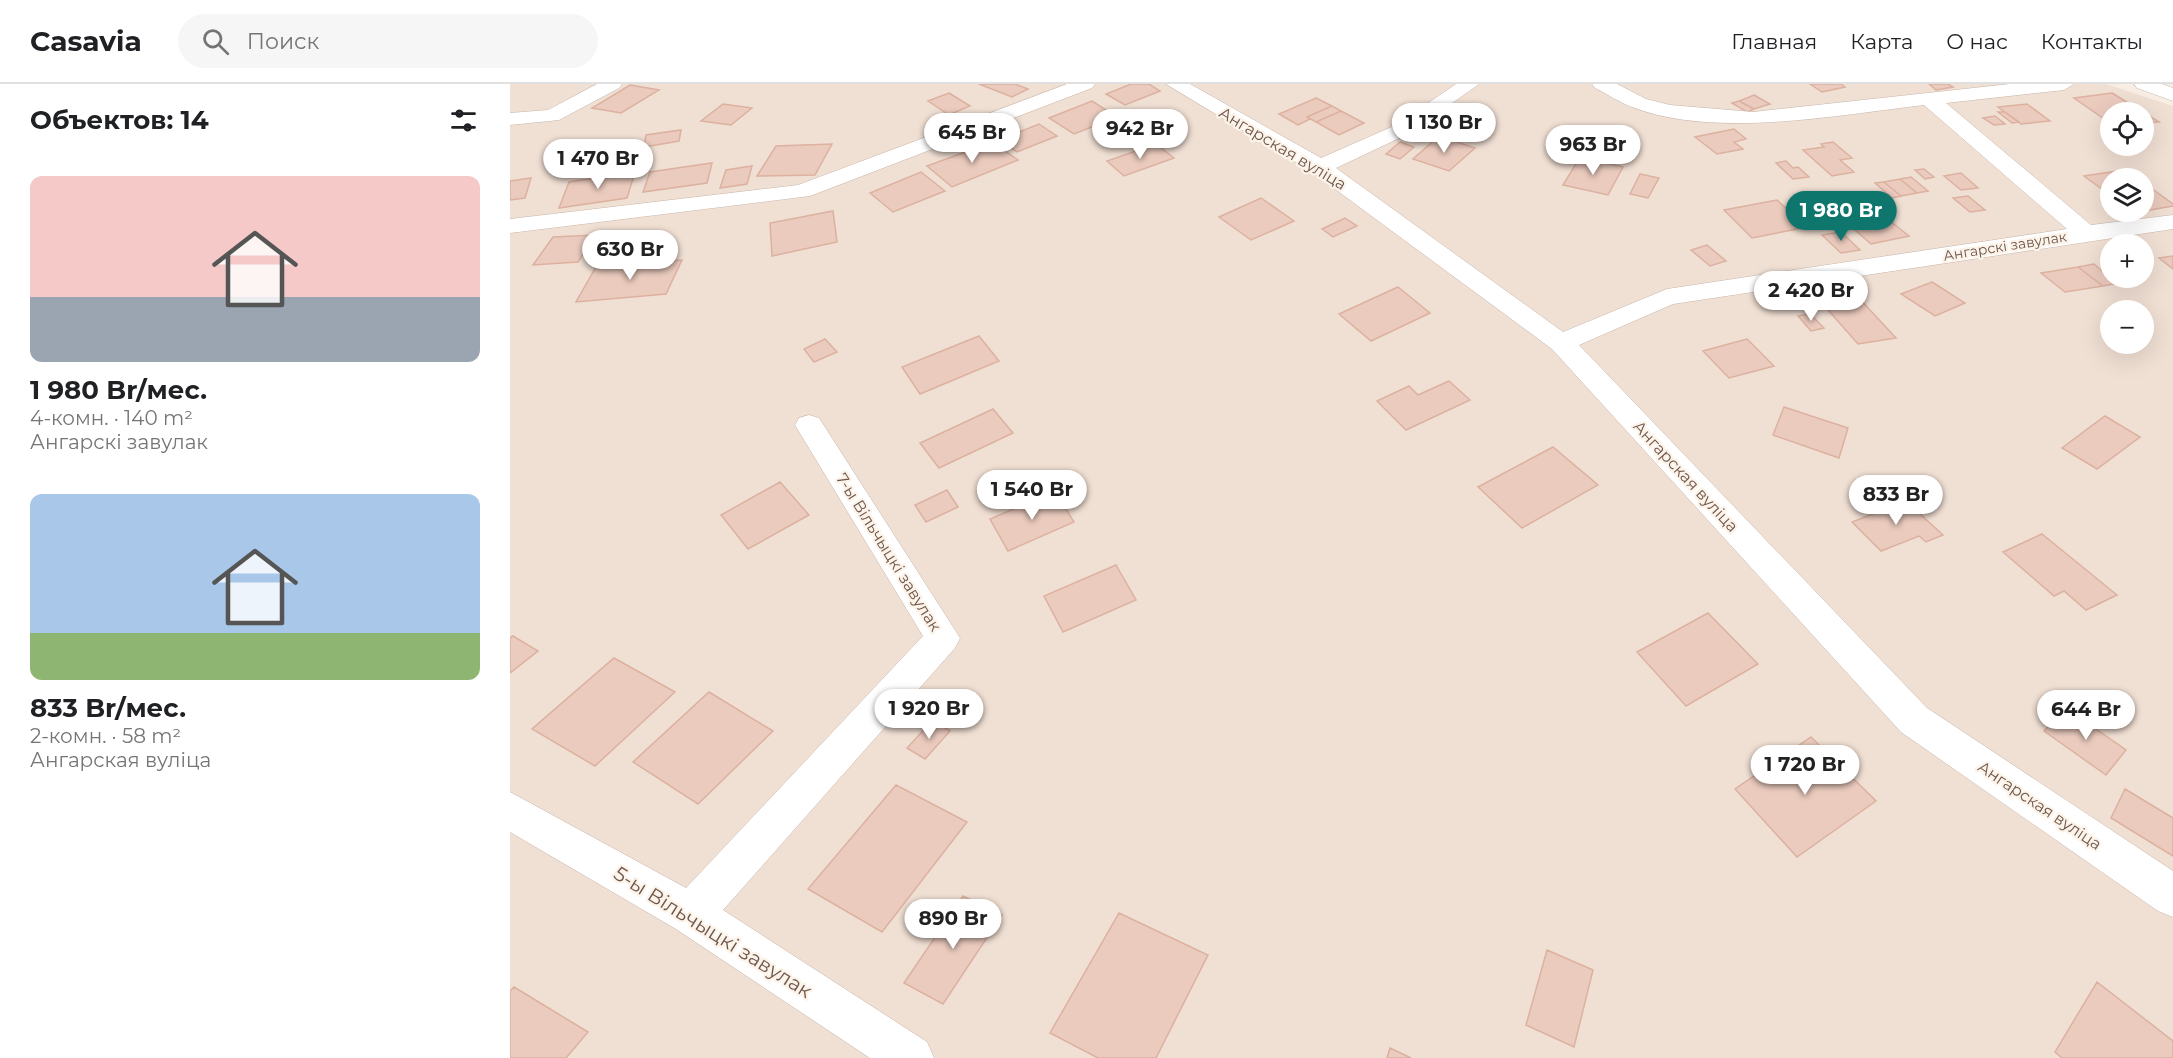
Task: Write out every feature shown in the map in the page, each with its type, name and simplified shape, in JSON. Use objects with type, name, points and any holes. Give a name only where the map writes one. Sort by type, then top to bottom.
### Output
[{"type":"street","points":[[510,118],[552,116],[612,84]]},
{"type":"street","points":[[510,226],[802,191],[1085,84]]},
{"type":"street","name":"Ангарская вуліца","points":[[1176,84],[1320,167],[1561,344],[1914,720],[2173,897]]},
{"type":"street","points":[[1320,167],[1403,129],[1469,84]]},
{"type":"street","points":[[1602,84],[1639,103],[1670,111],[1753,118],[2064,84]]},
{"type":"street","points":[[2144,84],[2173,95]]},
{"type":"street","points":[[1929,99],[2086,233]]},
{"type":"street","name":"Ангарскі завулак","points":[[1561,344],[1667,297],[2086,233],[2173,222]]},
{"type":"street","name":"7-ы Вільчыцкі завулак","points":[[691,914],[943,638],[809,425]]},
{"type":"street","name":"5-ы Вільчыцкі завулак","points":[[510,811],[691,914],[911,1058]]},
{"type":"shaded area","points":[[510,84],[2106,84],[2173,106],[2173,1058],[510,1058]]},
{"type":"building","points":[[979,84],[1015,84],[1028,89],[1012,97]]},
{"type":"building","points":[[1131,84],[1149,84],[1160,91],[1125,105],[1106,94]]},
{"type":"building","points":[[1810,84],[1841,84],[1845,87],[1822,92]]},
{"type":"building","points":[[1929,84],[1948,84],[1953,87],[1936,90]]},
{"type":"building","points":[[630,85],[659,90],[621,113],[592,108]]},
{"type":"building","points":[[949,93],[970,106],[949,115],[928,101]]},
{"type":"building","points":[[2112,93],[2127,102],[2100,102],[2100,116],[2074,98]]},
{"type":"building","points":[[1754,95],[1770,104],[1754,109],[1739,101]]},
{"type":"building","points":[[1316,98],[1332,106],[1307,117],[1310,119],[1298,125],[1279,114]]},
{"type":"building","points":[[1092,101],[1117,117],[1074,134],[1049,118]]},
{"type":"building","points":[[1739,101],[1754,109],[1747,112],[1732,103]]},
{"type":"building","points":[[723,104],[752,108],[731,125],[701,121]]},
{"type":"building","points":[[2027,104],[2050,121],[2021,124],[1998,107]]},
{"type":"building","points":[[1332,106],[1341,111],[1316,122],[1307,117]]},
{"type":"building","points":[[1341,111],[1364,123],[1339,135],[1316,122]]},
{"type":"building","points":[[1477,111],[1488,115],[1477,124],[1466,121]]},
{"type":"building","points":[[1998,112],[2005,112],[2019,122],[2012,123]]},
{"type":"building","points":[[1995,116],[2005,124],[1994,125],[1983,118]]},
{"type":"building","points":[[1039,124],[1057,136],[1017,152],[999,140]]},
{"type":"building","points":[[1734,129],[1746,139],[1734,142],[1743,149],[1717,154],[1695,137]]},
{"type":"building","points":[[681,130],[679,141],[644,147],[646,135]]},
{"type":"building","points":[[1439,136],[1475,148],[1449,171],[1413,159]]},
{"type":"building","points":[[992,142],[1018,160],[952,187],[927,166]]},
{"type":"building","points":[[1400,142],[1414,147],[1400,159],[1386,154]]},
{"type":"building","points":[[1833,142],[1852,158],[1840,160],[1854,172],[1832,176],[1803,150],[1824,147],[1821,144]]},
{"type":"building","points":[[832,144],[815,175],[757,176],[776,146]]},
{"type":"building","points":[[1156,144],[1174,158],[1124,176],[1107,161]]},
{"type":"building","points":[[1580,157],[1623,167],[1608,195],[1563,185]]},
{"type":"building","points":[[1786,161],[1793,168],[1798,167],[1809,177],[1793,179],[1776,163]]},
{"type":"building","points":[[712,163],[707,183],[643,192],[650,172]]},
{"type":"building","points":[[752,166],[747,184],[720,188],[726,170]]},
{"type":"building","points":[[1924,169],[1934,177],[1925,179],[1915,170]]},
{"type":"building","points":[[635,172],[627,198],[559,208],[569,182]]},
{"type":"building","points":[[921,172],[945,191],[893,212],[870,193]]},
{"type":"building","points":[[1961,173],[1978,188],[1961,190],[1944,176]]},
{"type":"building","points":[[1640,174],[1659,178],[1648,198],[1630,194]]},
{"type":"building","points":[[2100,174],[2100,188],[2084,176]]},
{"type":"building","points":[[1911,177],[1928,191],[1917,193],[1900,179]]},
{"type":"building","points":[[531,178],[525,198],[510,200],[510,181]]},
{"type":"building","points":[[1900,179],[1917,193],[1901,196],[1884,182]]},
{"type":"building","points":[[1884,182],[1901,196],[1892,198],[1875,183]]},
{"type":"building","points":[[2154,190],[2173,204],[2173,206],[2154,209]]},
{"type":"building","points":[[1968,196],[1985,210],[1970,212],[1953,198]]},
{"type":"building","points":[[1261,198],[1294,221],[1251,240],[1219,217]]},
{"type":"building","points":[[1777,200],[1807,227],[1752,238],[1724,210]]},
{"type":"building","points":[[1875,209],[1909,236],[1871,244],[1839,216]]},
{"type":"building","points":[[833,211],[837,242],[772,256],[770,223]]},
{"type":"building","points":[[1345,218],[1357,226],[1333,237],[1322,229]]},
{"type":"building","points":[[1841,232],[1860,250],[1841,253],[1822,235]]},
{"type":"building","points":[[596,235],[578,262],[533,265],[553,237]]},
{"type":"building","points":[[1707,245],[1726,261],[1710,266],[1691,250]]},
{"type":"building","points":[[2173,256],[2173,269],[2159,258]]},
{"type":"building","points":[[682,260],[666,294],[576,302],[596,267]]},
{"type":"building","points":[[2094,264],[2100,269],[2100,284],[2078,267]]},
{"type":"building","points":[[2078,267],[2100,284],[2100,286],[2065,292],[2041,273]]},
{"type":"building","points":[[1932,282],[1965,303],[1935,316],[1901,294]]},
{"type":"building","points":[[1398,287],[1430,313],[1371,341],[1339,314]]},
{"type":"building","points":[[1857,296],[1896,338],[1858,344],[1821,302]]},
{"type":"building","points":[[1810,314],[1824,328],[1811,331],[1798,316]]},
{"type":"building","points":[[979,336],[999,361],[920,394],[902,367]]},
{"type":"building","points":[[825,339],[837,352],[814,362],[804,349]]},
{"type":"building","points":[[1747,339],[1774,366],[1729,378],[1703,351]]},
{"type":"building","points":[[1449,381],[1470,400],[1406,430],[1377,401],[1409,386],[1418,395]]},
{"type":"building","points":[[1784,407],[1848,428],[1839,458],[1773,435]]},
{"type":"building","points":[[993,409],[1013,433],[939,468],[920,443]]},
{"type":"building","points":[[2105,416],[2140,437],[2097,469],[2062,448]]},
{"type":"building","points":[[1553,447],[1598,485],[1522,528],[1478,487]]},
{"type":"building","points":[[780,482],[809,515],[748,549],[721,515]]},
{"type":"building","points":[[947,490],[958,507],[926,522],[915,505]]},
{"type":"building","points":[[1055,491],[1074,522],[1008,551],[990,519]]},
{"type":"building","points":[[1906,501],[1943,535],[1926,542],[1919,536],[1881,551],[1852,522]]},
{"type":"building","points":[[2042,534],[2117,595],[2086,610],[2064,591],[2054,596],[2003,552]]},
{"type":"building","points":[[1116,565],[1136,600],[1063,632],[1044,596]]},
{"type":"building","points":[[1708,613],[1758,664],[1686,706],[1637,652]]},
{"type":"building","points":[[513,636],[538,651],[510,673],[510,638]]},
{"type":"building","points":[[614,658],[675,692],[595,766],[532,729]]},
{"type":"building","points":[[709,692],[773,731],[698,804],[633,762]]},
{"type":"building","points":[[2066,708],[2126,750],[2106,775],[2044,731]]},
{"type":"building","points":[[933,720],[950,731],[925,759],[907,748]]},
{"type":"building","points":[[1811,737],[1876,801],[1797,857],[1735,789]]},
{"type":"building","points":[[896,785],[967,822],[882,932],[808,889]]},
{"type":"building","points":[[2125,789],[2173,818],[2173,856],[2111,818]]},
{"type":"building","points":[[963,896],[1002,915],[943,1004],[904,983]]},
{"type":"building","points":[[1119,913],[1208,955],[1156,1058],[1098,1058],[1050,1033]]},
{"type":"building","points":[[1547,950],[1593,970],[1574,1047],[1526,1025]]},
{"type":"building","points":[[2097,982],[2173,1041],[2173,1058],[2062,1058],[2055,1052]]},
{"type":"building","points":[[514,987],[588,1032],[566,1058],[510,1058],[510,991]]},
{"type":"building","points":[[1390,1048],[1411,1058],[1387,1058]]}]
